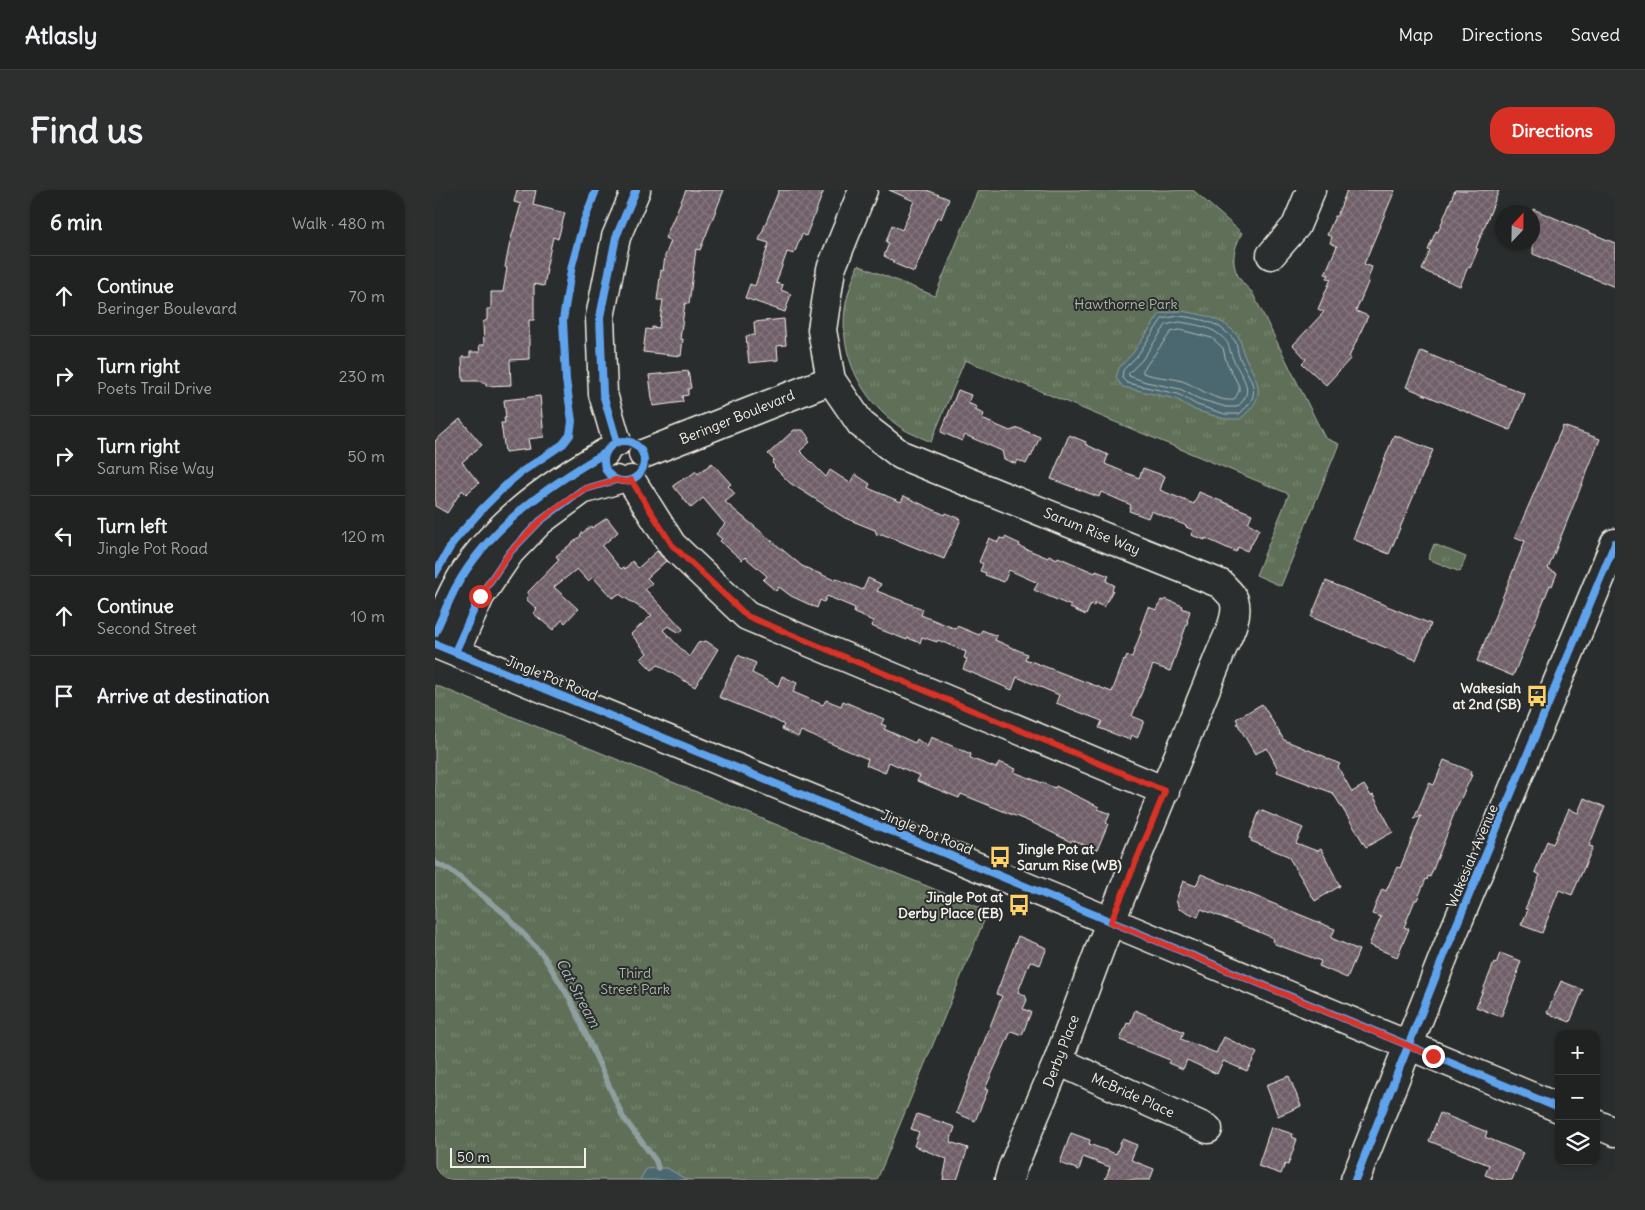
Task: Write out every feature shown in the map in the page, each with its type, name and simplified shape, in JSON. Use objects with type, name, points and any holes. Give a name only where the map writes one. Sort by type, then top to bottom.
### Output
[{"type":"street","points":[[636,190],[617,237],[600,317],[603,394],[611,448],[604,459],[607,472],[624,480],[672,545],[747,616],[1165,791]]},
{"type":"street","name":"Sarum Rise Way","points":[[863,190],[831,269],[822,330],[831,380],[861,424],[901,455],[1205,576],[1221,584],[1234,598],[1236,608],[1234,620],[1111,922]]},
{"type":"street","points":[[1271,255],[1296,226],[1311,190]]},
{"type":"street","name":"Beringer Boulevard","points":[[643,454],[831,380]]},
{"type":"street","points":[[435,633],[457,586],[477,555],[526,506],[545,490],[611,448],[629,441],[640,448],[643,454],[644,466],[637,477],[582,490],[540,521],[510,552],[445,648]]},
{"type":"street","name":"Wakesiah Avenue","points":[[1355,1180],[1615,543]]},
{"type":"street","name":"Jingle Pot Road","points":[[445,648],[1555,1106]]},
{"type":"street","name":"Derby Place","points":[[1009,1180],[1058,1061],[1111,922]]},
{"type":"street","name":"McBride Place","points":[[1058,1061],[1208,1129]]},
{"type":"street","points":[[1600,1126],[1615,1132]]},
{"type":"green space","name":"Hawthorne Park","points":[[978,190],[1193,190],[1242,233],[1235,250],[1234,265],[1236,272],[1252,292],[1325,438],[1339,444],[1281,586],[1256,575],[1289,494],[965,360],[931,442],[900,427],[886,416],[864,390],[850,360],[844,326],[845,309],[858,265],[935,296]]},
{"type":"green space","points":[[1434,544],[1466,557],[1460,572],[1428,559]]},
{"type":"green space","name":"Third Street Park","points":[[435,685],[988,911],[877,1180],[435,1180]]},
{"type":"water","points":[[1180,311],[1201,315],[1223,323],[1235,332],[1239,338],[1243,353],[1257,381],[1258,388],[1258,396],[1255,403],[1240,419],[1225,419],[1195,410],[1176,399],[1123,387],[1116,378],[1119,368],[1133,353],[1160,314]]},
{"type":"water","points":[[667,1168],[687,1180],[640,1180],[646,1169]]},
{"type":"building","points":[[517,190],[536,190],[533,205],[565,213],[558,239],[553,237],[544,286],[534,284],[534,320],[529,320],[529,359],[510,360],[511,385],[486,386],[486,383],[482,383],[482,381],[463,381],[462,357],[470,357],[470,352],[480,352],[479,345],[484,345],[483,322],[487,320],[487,309],[491,309],[491,292],[503,292],[510,242],[521,204],[514,202]]},
{"type":"building","points":[[686,190],[724,190],[700,250],[696,249],[689,304],[685,303],[680,339],[683,339],[681,356],[643,352],[646,329],[652,330],[652,327],[659,328],[663,300],[657,300],[661,270],[663,271],[665,256],[671,241],[665,238]]},
{"type":"building","points":[[779,190],[824,190],[806,236],[802,234],[794,254],[787,252],[776,283],[783,285],[781,290],[791,294],[785,312],[745,298],[750,284],[755,286],[769,243],[759,240]]},
{"type":"building","points":[[889,190],[927,190],[949,199],[941,219],[937,217],[914,272],[893,263],[894,261],[884,256],[889,243],[886,242],[892,225],[902,230],[914,201]]},
{"type":"building","points":[[1347,190],[1395,190],[1364,264],[1372,267],[1369,280],[1356,311],[1368,316],[1349,357],[1351,358],[1326,385],[1302,363],[1306,359],[1293,345],[1324,312],[1318,309],[1331,279],[1327,278],[1329,275],[1325,274],[1337,246],[1330,243],[1332,237],[1327,235]]},
{"type":"building","points":[[1455,190],[1499,190],[1476,248],[1478,249],[1460,286],[1422,270],[1430,251],[1428,250],[1436,231],[1438,232]]},
{"type":"building","points":[[1540,212],[1615,243],[1615,287],[1533,254],[1533,250],[1540,250]]},
{"type":"building","points":[[784,319],[786,345],[777,346],[778,360],[749,363],[746,336],[755,335],[754,322]]},
{"type":"building","points":[[1421,351],[1525,394],[1510,430],[1406,387]]},
{"type":"building","points":[[688,371],[691,388],[688,389],[688,395],[682,396],[683,402],[653,406],[649,375]]},
{"type":"building","points":[[958,390],[971,395],[968,403],[977,407],[975,410],[984,414],[982,419],[1010,431],[1018,428],[1040,437],[1026,464],[1018,460],[1016,464],[1004,459],[1002,451],[965,435],[962,441],[941,432]]},
{"type":"building","points":[[540,396],[544,437],[528,439],[530,449],[505,452],[501,423],[505,423],[504,418],[506,418],[504,400]]},
{"type":"building","points":[[460,419],[482,445],[462,462],[479,483],[466,494],[462,490],[447,513],[435,506],[435,441]]},
{"type":"building","points":[[1563,426],[1600,439],[1548,569],[1557,573],[1552,586],[1550,585],[1513,676],[1477,661],[1525,541],[1515,537]]},
{"type":"building","points":[[794,430],[803,430],[809,438],[810,442],[800,451],[826,477],[830,470],[850,483],[855,474],[870,484],[868,488],[901,502],[904,496],[945,515],[946,513],[961,519],[944,559],[882,534],[877,535],[875,530],[845,518],[790,483],[774,467],[772,463],[774,460],[768,454]]},
{"type":"building","points":[[1069,435],[1086,442],[1085,444],[1108,455],[1105,464],[1139,478],[1143,468],[1165,476],[1160,490],[1194,504],[1199,492],[1252,514],[1248,523],[1259,529],[1252,544],[1247,551],[1238,547],[1236,552],[1205,538],[1205,540],[1191,535],[1193,530],[1187,526],[1151,511],[1148,518],[1129,511],[1131,505],[1101,492],[1099,497],[1051,479]]},
{"type":"building","points":[[1394,435],[1433,450],[1389,554],[1353,539]]},
{"type":"building","points":[[712,463],[731,484],[728,486],[735,494],[725,502],[802,566],[863,590],[868,578],[881,584],[877,591],[923,609],[921,615],[956,629],[957,626],[979,635],[982,630],[997,636],[995,640],[1027,654],[1025,659],[1112,692],[1124,660],[1127,656],[1132,657],[1148,607],[1157,610],[1161,600],[1164,601],[1165,599],[1183,606],[1182,608],[1190,611],[1188,621],[1170,671],[1153,665],[1132,716],[1144,721],[1137,738],[1132,735],[1130,740],[1099,728],[1102,721],[1056,703],[1059,695],[1017,677],[1012,690],[963,669],[967,659],[964,658],[966,652],[938,640],[937,642],[922,637],[920,643],[871,626],[873,621],[854,613],[855,608],[827,596],[824,602],[820,600],[817,608],[791,596],[779,587],[776,591],[763,580],[767,576],[745,557],[742,560],[720,541],[722,539],[716,534],[725,524],[703,498],[691,508],[674,487],[674,485],[686,477],[696,471],[698,474]]},
{"type":"building","points":[[607,518],[618,532],[602,546],[621,569],[624,567],[625,569],[632,561],[638,568],[657,551],[666,561],[647,578],[653,584],[645,589],[683,629],[680,633],[668,626],[663,630],[689,657],[698,643],[706,641],[718,649],[695,687],[658,665],[652,670],[641,659],[647,653],[631,634],[652,615],[619,594],[612,598],[593,577],[588,581],[577,569],[554,587],[578,609],[565,623],[562,620],[553,630],[533,613],[537,609],[527,600],[528,592],[559,560],[556,556],[591,526],[592,528]]},
{"type":"building","points":[[1005,537],[1020,544],[1019,546],[1048,558],[1049,555],[1057,559],[1058,557],[1095,573],[1096,571],[1109,576],[1106,581],[1114,585],[1104,607],[1095,603],[1094,606],[1091,604],[1086,615],[1070,608],[1071,606],[1034,590],[1038,583],[1009,570],[1004,582],[985,575],[986,573],[980,571],[983,564],[979,562],[989,538],[998,542],[1000,538],[1004,539]]},
{"type":"building","points":[[1326,581],[1431,624],[1416,660],[1311,617]]},
{"type":"building","points":[[738,655],[756,663],[752,673],[778,686],[782,676],[797,683],[793,692],[823,705],[826,700],[841,706],[843,701],[884,719],[881,724],[886,726],[884,729],[915,743],[917,739],[927,747],[931,737],[971,754],[970,758],[996,768],[999,762],[1016,769],[1014,772],[1055,788],[1056,786],[1099,807],[1098,809],[1110,814],[1106,823],[1108,824],[1097,850],[1072,840],[1071,842],[1035,824],[961,794],[959,798],[917,781],[920,776],[889,762],[885,773],[866,765],[868,759],[801,731],[798,737],[782,729],[784,725],[775,720],[719,697]]},
{"type":"building","points":[[1262,704],[1284,740],[1340,764],[1338,767],[1352,792],[1364,785],[1371,796],[1373,795],[1393,832],[1366,847],[1333,793],[1277,772],[1278,769],[1267,748],[1255,754],[1236,719]]},
{"type":"building","points":[[1444,760],[1471,771],[1470,775],[1472,775],[1456,809],[1430,877],[1428,876],[1426,879],[1417,900],[1415,900],[1404,927],[1409,929],[1397,957],[1369,945],[1381,917],[1372,914],[1382,889],[1386,891],[1397,867],[1400,868],[1421,816],[1414,819],[1429,783],[1434,785]]},
{"type":"building","points":[[1584,798],[1605,807],[1589,846],[1593,847],[1572,895],[1559,890],[1542,933],[1521,925],[1528,910],[1525,909],[1540,875],[1535,872],[1547,841],[1553,844],[1569,809],[1578,813]]},
{"type":"building","points":[[1260,810],[1303,828],[1296,843],[1317,851],[1321,849],[1340,886],[1315,901],[1288,856],[1251,841],[1252,839],[1249,838]]},
{"type":"building","points":[[1201,874],[1335,929],[1331,938],[1359,950],[1347,978],[1319,966],[1321,961],[1275,944],[1272,941],[1273,938],[1252,929],[1201,909],[1198,917],[1179,909],[1176,900],[1183,881],[1196,886]]},
{"type":"building","points":[[1018,936],[1047,948],[1040,965],[1030,961],[1018,992],[1025,995],[1027,1000],[1023,1009],[1031,1012],[1022,1035],[1011,1031],[985,1089],[988,1090],[975,1121],[956,1113],[1002,996],[996,994]]},
{"type":"building","points":[[1500,953],[1521,961],[1501,1017],[1476,1007]]},
{"type":"building","points":[[1561,981],[1583,990],[1570,1022],[1547,1013]]},
{"type":"building","points":[[1135,1010],[1184,1032],[1181,1039],[1216,1053],[1224,1037],[1257,1053],[1247,1071],[1223,1061],[1217,1074],[1187,1060],[1183,1069],[1168,1063],[1170,1060],[1120,1040],[1127,1023],[1130,1024]]},
{"type":"building","points":[[1289,1076],[1301,1106],[1278,1116],[1266,1085]]},
{"type":"building","points":[[1440,1113],[1487,1132],[1485,1137],[1523,1153],[1512,1180],[1498,1180],[1485,1175],[1489,1165],[1429,1141]]},
{"type":"building","points":[[917,1114],[955,1127],[950,1142],[968,1148],[957,1180],[943,1180],[947,1159],[914,1146],[919,1132],[911,1129]]},
{"type":"building","points":[[1271,1127],[1293,1134],[1292,1137],[1297,1139],[1288,1165],[1285,1164],[1281,1174],[1258,1166]]},
{"type":"building","points":[[1071,1133],[1090,1140],[1089,1144],[1116,1154],[1122,1139],[1137,1145],[1131,1160],[1154,1169],[1150,1180],[1105,1180],[1110,1167],[1083,1157],[1079,1170],[1060,1163]]},
{"type":"waterway","name":"Cat Stream","points":[[435,863],[450,870],[504,913],[543,955],[570,999],[623,1117],[656,1161],[658,1168]]},
{"type":"cycle path","points":[[435,574],[453,542],[483,508],[520,473],[563,444],[570,435],[572,421],[566,380],[563,320],[572,265],[584,221],[596,190]]},
{"type":"cycle path","points":[[617,442],[603,394],[600,317],[616,237],[636,190]]},
{"type":"cycle path","points":[[628,441],[635,444],[641,450],[644,461],[643,469],[635,478],[628,481],[620,481],[613,478],[605,469],[604,457],[607,450],[616,442],[628,441]]},
{"type":"cycle path","points":[[435,633],[456,587],[485,545],[542,494],[562,479],[605,453]]},
{"type":"cycle path","points":[[455,652],[480,596],[510,552],[540,521],[582,490],[616,480]]},
{"type":"cycle path","points":[[1355,1180],[1445,953],[1615,543]]},
{"type":"cycle path","points":[[435,644],[1555,1106]]},
{"type":"place","name":"Wakesiah at 2nd (SB)","points":[[1537,696]]},
{"type":"place","name":"Jingle Pot at Sarum Rise (WB)","points":[[1000,857]]},
{"type":"place","name":"Jingle Pot at Derby Place (EB)","points":[[1019,905]]},
{"type":"route","points":[[480,596],[497,568],[510,552],[540,521],[559,506],[582,490],[616,480],[626,482],[631,480],[672,545],[747,616],[1165,791],[1111,922],[1433,1056]]}]
